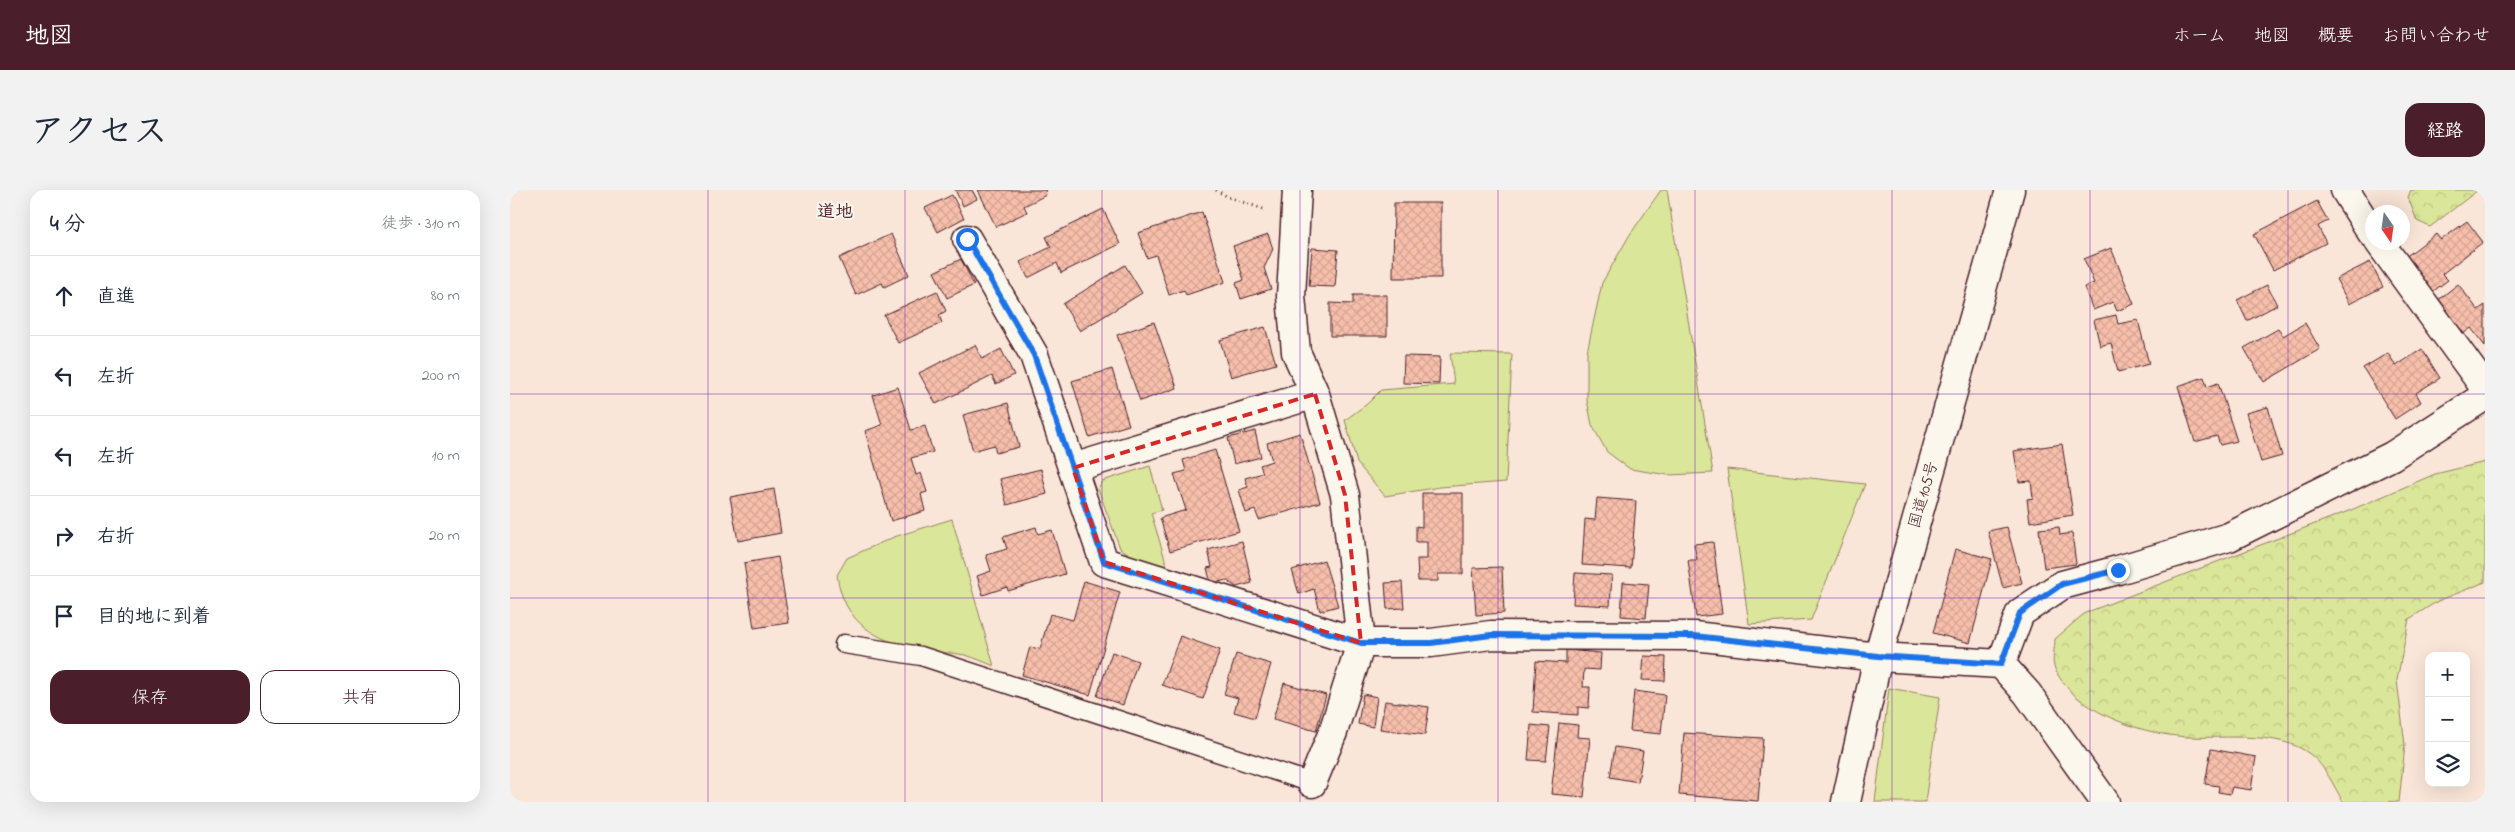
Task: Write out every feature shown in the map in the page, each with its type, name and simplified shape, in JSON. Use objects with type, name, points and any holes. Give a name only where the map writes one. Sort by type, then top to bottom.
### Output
[{"type":"main road","points":[[1298,190],[1291,296],[1296,352],[1315,394],[1345,495],[1361,643],[1332,732],[1312,783]]},
{"type":"main road","name":"国道105号","points":[[1846,802],[1878,656],[2010,190]]},
{"type":"main road","points":[[2346,190],[2365,222]]},
{"type":"main road","points":[[967,239],[1034,355],[1104,562],[1361,643],[1431,643],[1491,635],[1694,636],[1878,656],[2001,664],[2027,694],[2105,802]]},
{"type":"main road","points":[[2385,250],[2485,388]]},
{"type":"main road","points":[[1073,468],[1315,394]]},
{"type":"main road","points":[[2001,664],[2020,613],[2062,584],[2118,570],[2229,537],[2392,456],[2485,396]]},
{"type":"lane","points":[[844,644],[921,656],[1312,783]]},
{"type":"path","points":[[1216,190],[1228,198],[1296,220]]},
{"type":"highlighted area","points":[[1315,394],[1345,495],[1361,643],[1104,562],[1073,468]]},
{"type":"green space","points":[[1661,190],[1667,190],[1713,473],[1668,475],[1630,469],[1607,452],[1592,425],[1587,400],[1587,352],[1602,283],[1629,236]]},
{"type":"green space","points":[[2411,190],[2478,190],[2430,227],[2417,221],[2408,197]]},
{"type":"green space","points":[[1450,353],[1512,354],[1506,482],[1440,487],[1385,496],[1357,463],[1345,420],[1367,404],[1381,390],[1454,384]]},
{"type":"green space","points":[[2485,462],[2485,582],[2438,601],[2409,619],[2397,680],[2405,745],[2399,802],[2343,802],[2321,765],[2311,755],[2282,741],[2246,737],[2177,736],[2161,734],[2125,724],[2090,707],[2075,696],[2063,683],[2055,669],[2053,659],[2055,639],[2085,613],[2351,510],[2435,474]]},
{"type":"green space","points":[[1150,466],[1162,510],[1151,513],[1169,572],[1135,558],[1120,548],[1098,489],[1102,481]]},
{"type":"green space","points":[[1727,469],[1865,484],[1811,620],[1749,624]]},
{"type":"green space","points":[[952,519],[994,666],[965,655],[927,651],[905,646],[877,635],[865,628],[855,618],[841,592],[837,575],[847,558],[894,537]]},
{"type":"green space","points":[[1889,688],[1940,697],[1925,802],[1875,802]]},
{"type":"building","points":[[955,190],[972,190],[977,199],[963,206]]},
{"type":"building","points":[[978,190],[1047,190],[1045,191],[1046,195],[1024,206],[1027,212],[996,227]]},
{"type":"building","points":[[952,195],[964,218],[938,232],[925,208]]},
{"type":"building","points":[[2317,201],[2328,221],[2318,226],[2326,243],[2273,270],[2254,234]]},
{"type":"building","points":[[1394,203],[1441,203],[1441,278],[1393,278]]},
{"type":"building","points":[[1103,209],[1120,244],[1061,273],[1057,263],[1028,278],[1020,262],[1051,247],[1046,237]]},
{"type":"building","points":[[1202,212],[1225,282],[1186,295],[1184,290],[1169,295],[1156,255],[1147,258],[1138,233]]},
{"type":"building","points":[[2467,221],[2483,242],[2442,274],[2448,280],[2431,293],[2404,258],[2436,234],[2441,240]]},
{"type":"building","points":[[891,234],[909,275],[884,287],[882,283],[856,295],[839,258]]},
{"type":"building","points":[[1268,234],[1273,249],[1264,268],[1271,289],[1241,299],[1236,283],[1244,280],[1233,246]]},
{"type":"building","points":[[1312,248],[1338,250],[1335,287],[1309,286]]},
{"type":"building","points":[[2111,248],[2134,304],[2117,311],[2113,302],[2093,310],[2084,287],[2094,283],[2084,259]]},
{"type":"building","points":[[961,259],[974,285],[947,298],[934,272]]},
{"type":"building","points":[[2370,262],[2383,287],[2349,304],[2336,279]]},
{"type":"building","points":[[1125,265],[1142,293],[1080,331],[1063,304]]},
{"type":"building","points":[[2458,284],[2478,310],[2485,305],[2485,346],[2471,328],[2459,337],[2433,304]]},
{"type":"building","points":[[2267,285],[2277,305],[2247,321],[2237,300]]},
{"type":"building","points":[[937,291],[946,311],[939,315],[942,323],[898,343],[884,315]]},
{"type":"building","points":[[1353,295],[1387,295],[1387,336],[1330,336],[1330,303],[1353,304]]},
{"type":"building","points":[[2116,315],[2118,324],[2138,320],[2149,364],[2118,372],[2111,343],[2100,346],[2094,320]]},
{"type":"building","points":[[1154,322],[1177,388],[1140,401],[1117,335]]},
{"type":"building","points":[[2305,323],[2320,349],[2264,382],[2244,348],[2278,329],[2283,336]]},
{"type":"building","points":[[1265,327],[1276,364],[1231,377],[1220,340]]},
{"type":"building","points":[[975,345],[982,359],[1001,349],[1014,375],[996,384],[992,376],[936,404],[919,373]]},
{"type":"building","points":[[2422,349],[2440,378],[2416,393],[2421,402],[2395,419],[2363,368],[2388,353],[2396,366]]},
{"type":"building","points":[[1404,356],[1440,357],[1439,384],[1403,383]]},
{"type":"building","points":[[1112,369],[1129,425],[1089,437],[1072,381]]},
{"type":"building","points":[[2204,377],[2207,387],[2218,383],[2237,441],[2220,445],[2217,436],[2195,442],[2178,386]]},
{"type":"building","points":[[898,387],[911,430],[925,426],[933,452],[911,458],[916,475],[921,473],[927,492],[921,494],[925,511],[891,521],[865,431],[882,425],[873,395]]},
{"type":"building","points":[[1008,403],[1019,447],[996,453],[994,445],[973,451],[963,415]]},
{"type":"building","points":[[2268,407],[2282,456],[2261,462],[2246,413]]},
{"type":"building","points":[[1255,431],[1261,457],[1234,464],[1228,438]]},
{"type":"building","points":[[1300,433],[1320,502],[1259,520],[1255,510],[1246,513],[1239,490],[1248,487],[1245,478],[1263,473],[1260,465],[1272,461],[1267,443]]},
{"type":"building","points":[[2062,444],[2073,515],[2030,522],[2027,499],[2033,498],[2031,481],[2019,482],[2014,451]]},
{"type":"building","points":[[1215,450],[1239,531],[1170,551],[1160,518],[1186,510],[1174,474],[1186,471],[1183,460]]},
{"type":"building","points":[[1041,469],[1047,494],[1007,505],[1000,479]]},
{"type":"building","points":[[774,489],[781,533],[738,541],[730,497]]},
{"type":"building","points":[[1422,493],[1463,493],[1463,574],[1438,574],[1438,581],[1418,581],[1417,559],[1427,559],[1427,542],[1416,542],[1416,526],[1422,527]]},
{"type":"building","points":[[1597,498],[1636,501],[1631,568],[1582,565],[1585,519],[1595,520]]},
{"type":"building","points":[[1036,527],[1038,534],[1052,530],[1065,574],[1008,591],[1007,587],[983,595],[977,576],[991,571],[986,555],[1007,549],[1003,537]]},
{"type":"building","points":[[2007,527],[2022,583],[2003,588],[1988,531]]},
{"type":"building","points":[[2059,527],[2060,535],[2072,533],[2076,564],[2044,568],[2039,529]]},
{"type":"building","points":[[1242,541],[1252,583],[1236,587],[1226,580],[1211,584],[1207,568],[1212,567],[1208,550]]},
{"type":"building","points":[[1713,542],[1722,614],[1696,617],[1688,560],[1697,560],[1694,544]]},
{"type":"building","points":[[1955,549],[1992,559],[1970,643],[1933,633]]},
{"type":"building","points":[[778,557],[789,623],[754,628],[744,563]]},
{"type":"building","points":[[1324,560],[1338,606],[1320,611],[1314,589],[1299,594],[1292,570]]},
{"type":"building","points":[[1502,567],[1504,613],[1476,615],[1473,568]]},
{"type":"building","points":[[1575,573],[1612,575],[1610,606],[1573,604]]},
{"type":"building","points":[[1084,581],[1120,592],[1090,695],[1022,675],[1030,647],[1040,649],[1050,614],[1073,620]]},
{"type":"building","points":[[1402,582],[1404,608],[1387,609],[1385,583]]},
{"type":"building","points":[[1623,582],[1649,584],[1646,618],[1621,616]]},
{"type":"building","points":[[1180,636],[1220,650],[1203,699],[1162,685]]},
{"type":"building","points":[[1566,650],[1601,653],[1600,670],[1584,669],[1583,687],[1590,687],[1589,708],[1578,707],[1578,715],[1533,712],[1536,661],[1566,663]]},
{"type":"building","points":[[1112,652],[1138,661],[1123,705],[1097,696]]},
{"type":"building","points":[[1236,654],[1271,664],[1255,718],[1234,712],[1238,698],[1224,694]]},
{"type":"building","points":[[1644,656],[1666,657],[1665,681],[1642,680]]},
{"type":"building","points":[[1284,683],[1326,695],[1316,731],[1273,719]]},
{"type":"building","points":[[1634,691],[1665,695],[1661,734],[1630,731]]},
{"type":"building","points":[[1363,694],[1377,697],[1373,727],[1358,724]]},
{"type":"building","points":[[1385,701],[1429,707],[1425,735],[1380,729]]},
{"type":"building","points":[[1559,723],[1578,725],[1577,737],[1590,738],[1584,797],[1551,794]]},
{"type":"building","points":[[1531,725],[1550,727],[1546,761],[1528,760]]},
{"type":"building","points":[[1684,733],[1763,738],[1758,801],[1679,795]]},
{"type":"building","points":[[1615,747],[1643,751],[1638,782],[1610,777]]},
{"type":"building","points":[[2211,749],[2256,757],[2251,790],[2232,787],[2230,794],[2218,792],[2219,786],[2205,784]]},
{"type":"district","name":"道地","points":[[835,213]]},
{"type":"route","points":[[967,239],[1034,355],[1104,562],[1361,643],[1431,643],[1491,635],[1694,636],[1878,656],[2001,664],[2020,613],[2062,584],[2118,570]]}]
